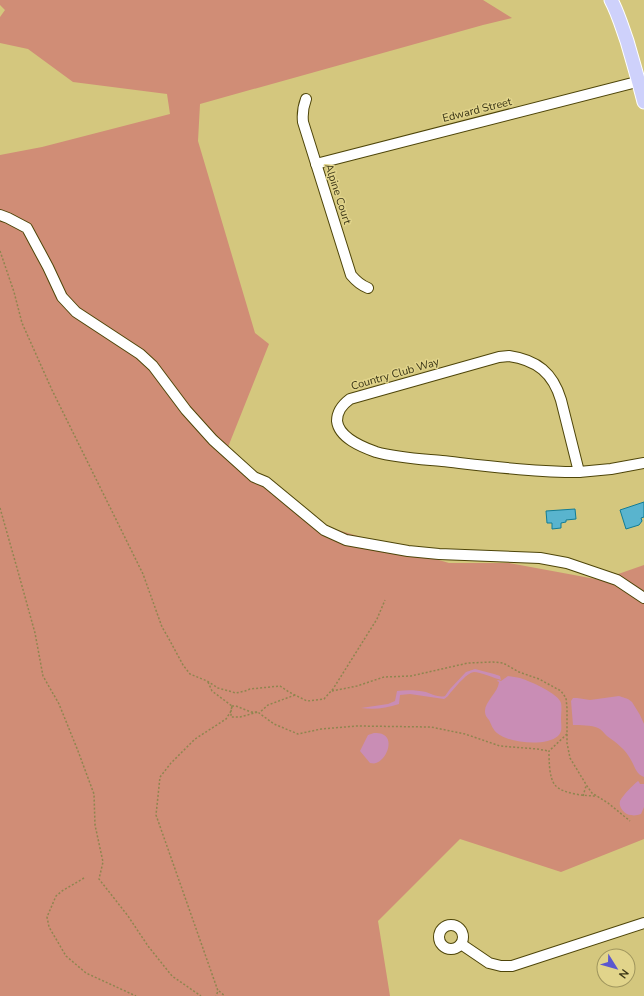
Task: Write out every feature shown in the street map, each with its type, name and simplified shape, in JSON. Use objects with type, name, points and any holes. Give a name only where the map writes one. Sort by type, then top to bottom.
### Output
[{"type":"main road","points":[[611,0],[641,80],[644,102]]},
{"type":"street","name":"Edward Street","points":[[316,164],[641,80]]},
{"type":"street","name":"Alpine Court","points":[[306,99],[303,105],[303,122],[351,275],[356,281],[368,288]]},
{"type":"street","points":[[0,215],[27,228],[62,297],[76,312],[140,354],[153,366],[186,410],[213,440],[254,477],[266,482],[324,530],[346,540],[408,551],[439,554],[540,558],[566,563],[617,580],[644,598]]},
{"type":"street","name":"Country Club Way","points":[[579,472],[558,390],[547,372],[528,360],[509,356],[499,357],[350,399],[344,403],[337,416],[339,429],[349,439],[376,452],[392,456],[556,472],[579,472],[611,469],[644,463]]},
{"type":"street","points":[[461,944],[489,963],[501,966],[512,966],[644,923]]},
{"type":"path","points":[[0,251],[14,292],[22,323],[52,390],[143,574],[162,627],[183,665],[190,674],[207,681],[218,688],[236,694],[250,688],[280,686],[307,701],[324,699],[332,691],[377,620],[385,600]]},
{"type":"path","points":[[0,508],[35,633],[43,676],[59,704],[94,794],[95,825],[103,862],[98,879],[128,916],[148,946],[172,976],[201,996]]},
{"type":"path","points":[[332,691],[357,686],[384,677],[411,676],[468,663],[503,663],[519,672],[539,679],[561,691],[566,698],[567,743],[570,758],[592,793],[599,796],[630,821]]},
{"type":"path","points":[[207,681],[212,691],[232,706],[236,706],[251,712],[258,712],[240,717],[231,717],[230,711]]},
{"type":"path","points":[[296,695],[268,705],[259,713],[274,724],[298,734],[322,728],[357,726],[431,727],[465,734],[500,746],[549,751]]},
{"type":"path","points":[[225,996],[218,991],[156,815],[160,777],[171,763],[195,739],[226,719],[232,706]]},
{"type":"path","points":[[567,734],[549,751],[550,773],[555,785],[564,791],[583,796],[599,796]]},
{"type":"path","points":[[583,796],[587,786]]},
{"type":"path","points":[[84,878],[56,896],[47,917],[49,928],[66,956],[86,973],[136,996]]},
{"type":"path","points":[[216,996],[218,991]]},
{"type":"shaded area","points":[[0,0],[483,0],[512,18],[200,104],[198,141],[255,333],[269,344],[228,447],[314,523],[449,563],[509,563],[601,580],[644,565],[644,839],[561,872],[460,839],[378,921],[390,996],[0,996],[0,155],[42,147],[170,114],[167,94],[73,82],[28,49],[0,43],[0,17],[5,10],[0,5]]},
{"type":"shaded area","points":[[475,669],[500,676],[501,680],[474,672],[465,677],[444,699],[410,694],[400,695],[399,704],[390,707],[371,709],[361,708],[388,704],[395,701],[397,691],[419,691],[438,696],[445,696],[466,672]]},
{"type":"shaded area","points":[[508,676],[520,678],[537,685],[559,699],[561,703],[561,732],[558,736],[545,742],[536,743],[509,739],[494,730],[486,715],[485,708],[498,686],[499,682],[497,681],[501,681]]},
{"type":"shaded area","points":[[619,696],[632,702],[644,724],[644,777],[637,772],[629,756],[624,750],[600,729],[589,726],[573,725],[571,701],[573,698],[590,700]]},
{"type":"shaded area","points":[[380,733],[387,738],[388,750],[380,761],[370,763],[360,751],[368,735]]},
{"type":"shaded area","points":[[638,781],[640,784],[644,784],[644,807],[641,814],[629,815],[621,808],[620,801],[628,790]]},
{"type":"building","points":[[644,502],[644,517],[641,518],[642,521],[639,525],[626,529],[620,510]]},
{"type":"building","points":[[575,509],[576,519],[566,520],[566,522],[561,523],[561,528],[552,529],[552,523],[547,523],[546,511]]}]
